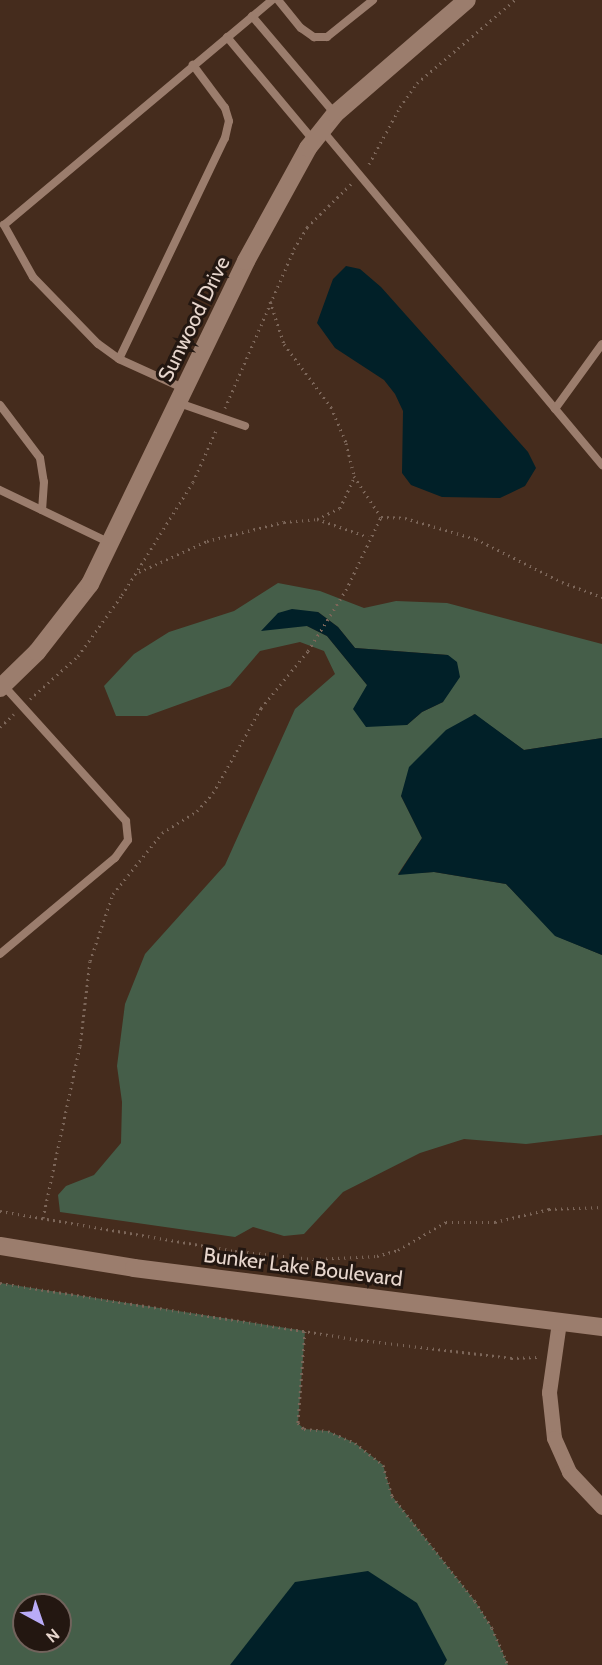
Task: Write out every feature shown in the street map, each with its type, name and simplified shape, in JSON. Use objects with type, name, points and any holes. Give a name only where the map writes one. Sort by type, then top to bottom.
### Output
[{"type":"street","name":"Sunwood Drive","points":[[2,686],[71,613],[111,544],[262,230],[317,135],[335,114],[467,0]]},
{"type":"street","name":"Bunker Lake Boulevard","points":[[0,1246],[134,1268],[602,1327]]},
{"type":"street","points":[[559,1322],[549,1392],[554,1438],[569,1472],[602,1507]]},
{"type":"lane","points":[[245,426],[221,418],[119,359],[98,344],[33,277],[4,225],[272,0]]},
{"type":"lane","points":[[278,0],[301,28],[314,37],[327,37],[373,0]]},
{"type":"lane","points":[[252,16],[335,114]]},
{"type":"lane","points":[[227,37],[317,135],[602,465]]},
{"type":"lane","points":[[119,359],[225,138],[229,121],[225,108],[192,66]]},
{"type":"lane","points":[[555,410],[602,344]]},
{"type":"lane","points":[[0,405],[40,458],[44,482],[42,510]]},
{"type":"lane","points":[[0,490],[111,544]]},
{"type":"lane","points":[[0,954],[116,858],[128,840],[126,821],[2,686]]},
{"type":"path","points":[[369,164],[400,107],[417,83],[515,0]]},
{"type":"path","points":[[0,727],[78,656],[137,572],[193,482],[270,301],[307,227],[354,182]]},
{"type":"path","points":[[270,301],[294,362],[340,424],[354,476],[381,517]]},
{"type":"path","points":[[137,572],[207,541],[284,522],[317,519],[340,508],[354,476]]},
{"type":"path","points":[[43,1218],[81,1047],[90,961],[113,894],[162,833],[197,811],[213,794],[261,708],[308,651],[346,590],[368,537],[381,517]]},
{"type":"path","points":[[381,517],[405,518],[476,539],[562,582],[602,597]]},
{"type":"path","points":[[317,519],[368,537]]},
{"type":"path","points":[[0,1211],[235,1251],[314,1259],[377,1256],[398,1250],[446,1222],[495,1222],[549,1209],[602,1207]]},
{"type":"path","points":[[0,1283],[305,1331],[511,1358],[554,1356]]},
{"type":"path","points":[[305,1331],[298,1423],[304,1429],[328,1431],[355,1443],[382,1465],[392,1496],[475,1601],[492,1628],[508,1665]]},
{"type":"green space","points":[[278,583],[320,591],[364,608],[396,601],[447,603],[602,644],[602,738],[524,750],[474,714],[401,796],[422,838],[398,874],[434,872],[506,884],[556,936],[602,955],[602,1135],[526,1144],[464,1139],[420,1153],[343,1192],[304,1234],[284,1236],[253,1227],[235,1237],[60,1212],[58,1195],[66,1186],[94,1175],[121,1143],[122,1102],[117,1066],[125,1004],[145,954],[225,865],[295,709],[335,674],[324,651],[300,642],[260,651],[230,686],[147,716],[116,716],[104,686],[134,654],[169,632],[234,611]],"holes":[[[318,612],[338,627],[355,648],[448,655],[443,702],[422,712],[407,725],[367,685],[327,636],[307,626],[291,626]]]},
{"type":"green space","points":[[0,1283],[305,1331],[298,1423],[304,1429],[328,1431],[355,1443],[383,1465],[392,1496],[475,1601],[492,1628],[508,1665],[0,1665]]},
{"type":"water","points":[[346,266],[360,269],[381,287],[528,452],[536,468],[525,486],[500,498],[442,497],[411,485],[402,473],[403,411],[395,394],[384,380],[335,348],[317,323],[333,279]]},
{"type":"water","points":[[292,609],[318,612],[338,627],[355,648],[448,655],[457,662],[460,677],[443,702],[422,712],[407,725],[366,727],[353,709],[367,685],[327,636],[307,626],[261,631],[278,613]]},
{"type":"water","points":[[475,714],[524,750],[602,738],[602,955],[555,936],[506,884],[434,872],[398,875],[422,838],[401,796],[409,767],[446,730]]},
{"type":"water","points":[[368,1571],[417,1603],[447,1660],[444,1665],[230,1665],[295,1582]]}]
